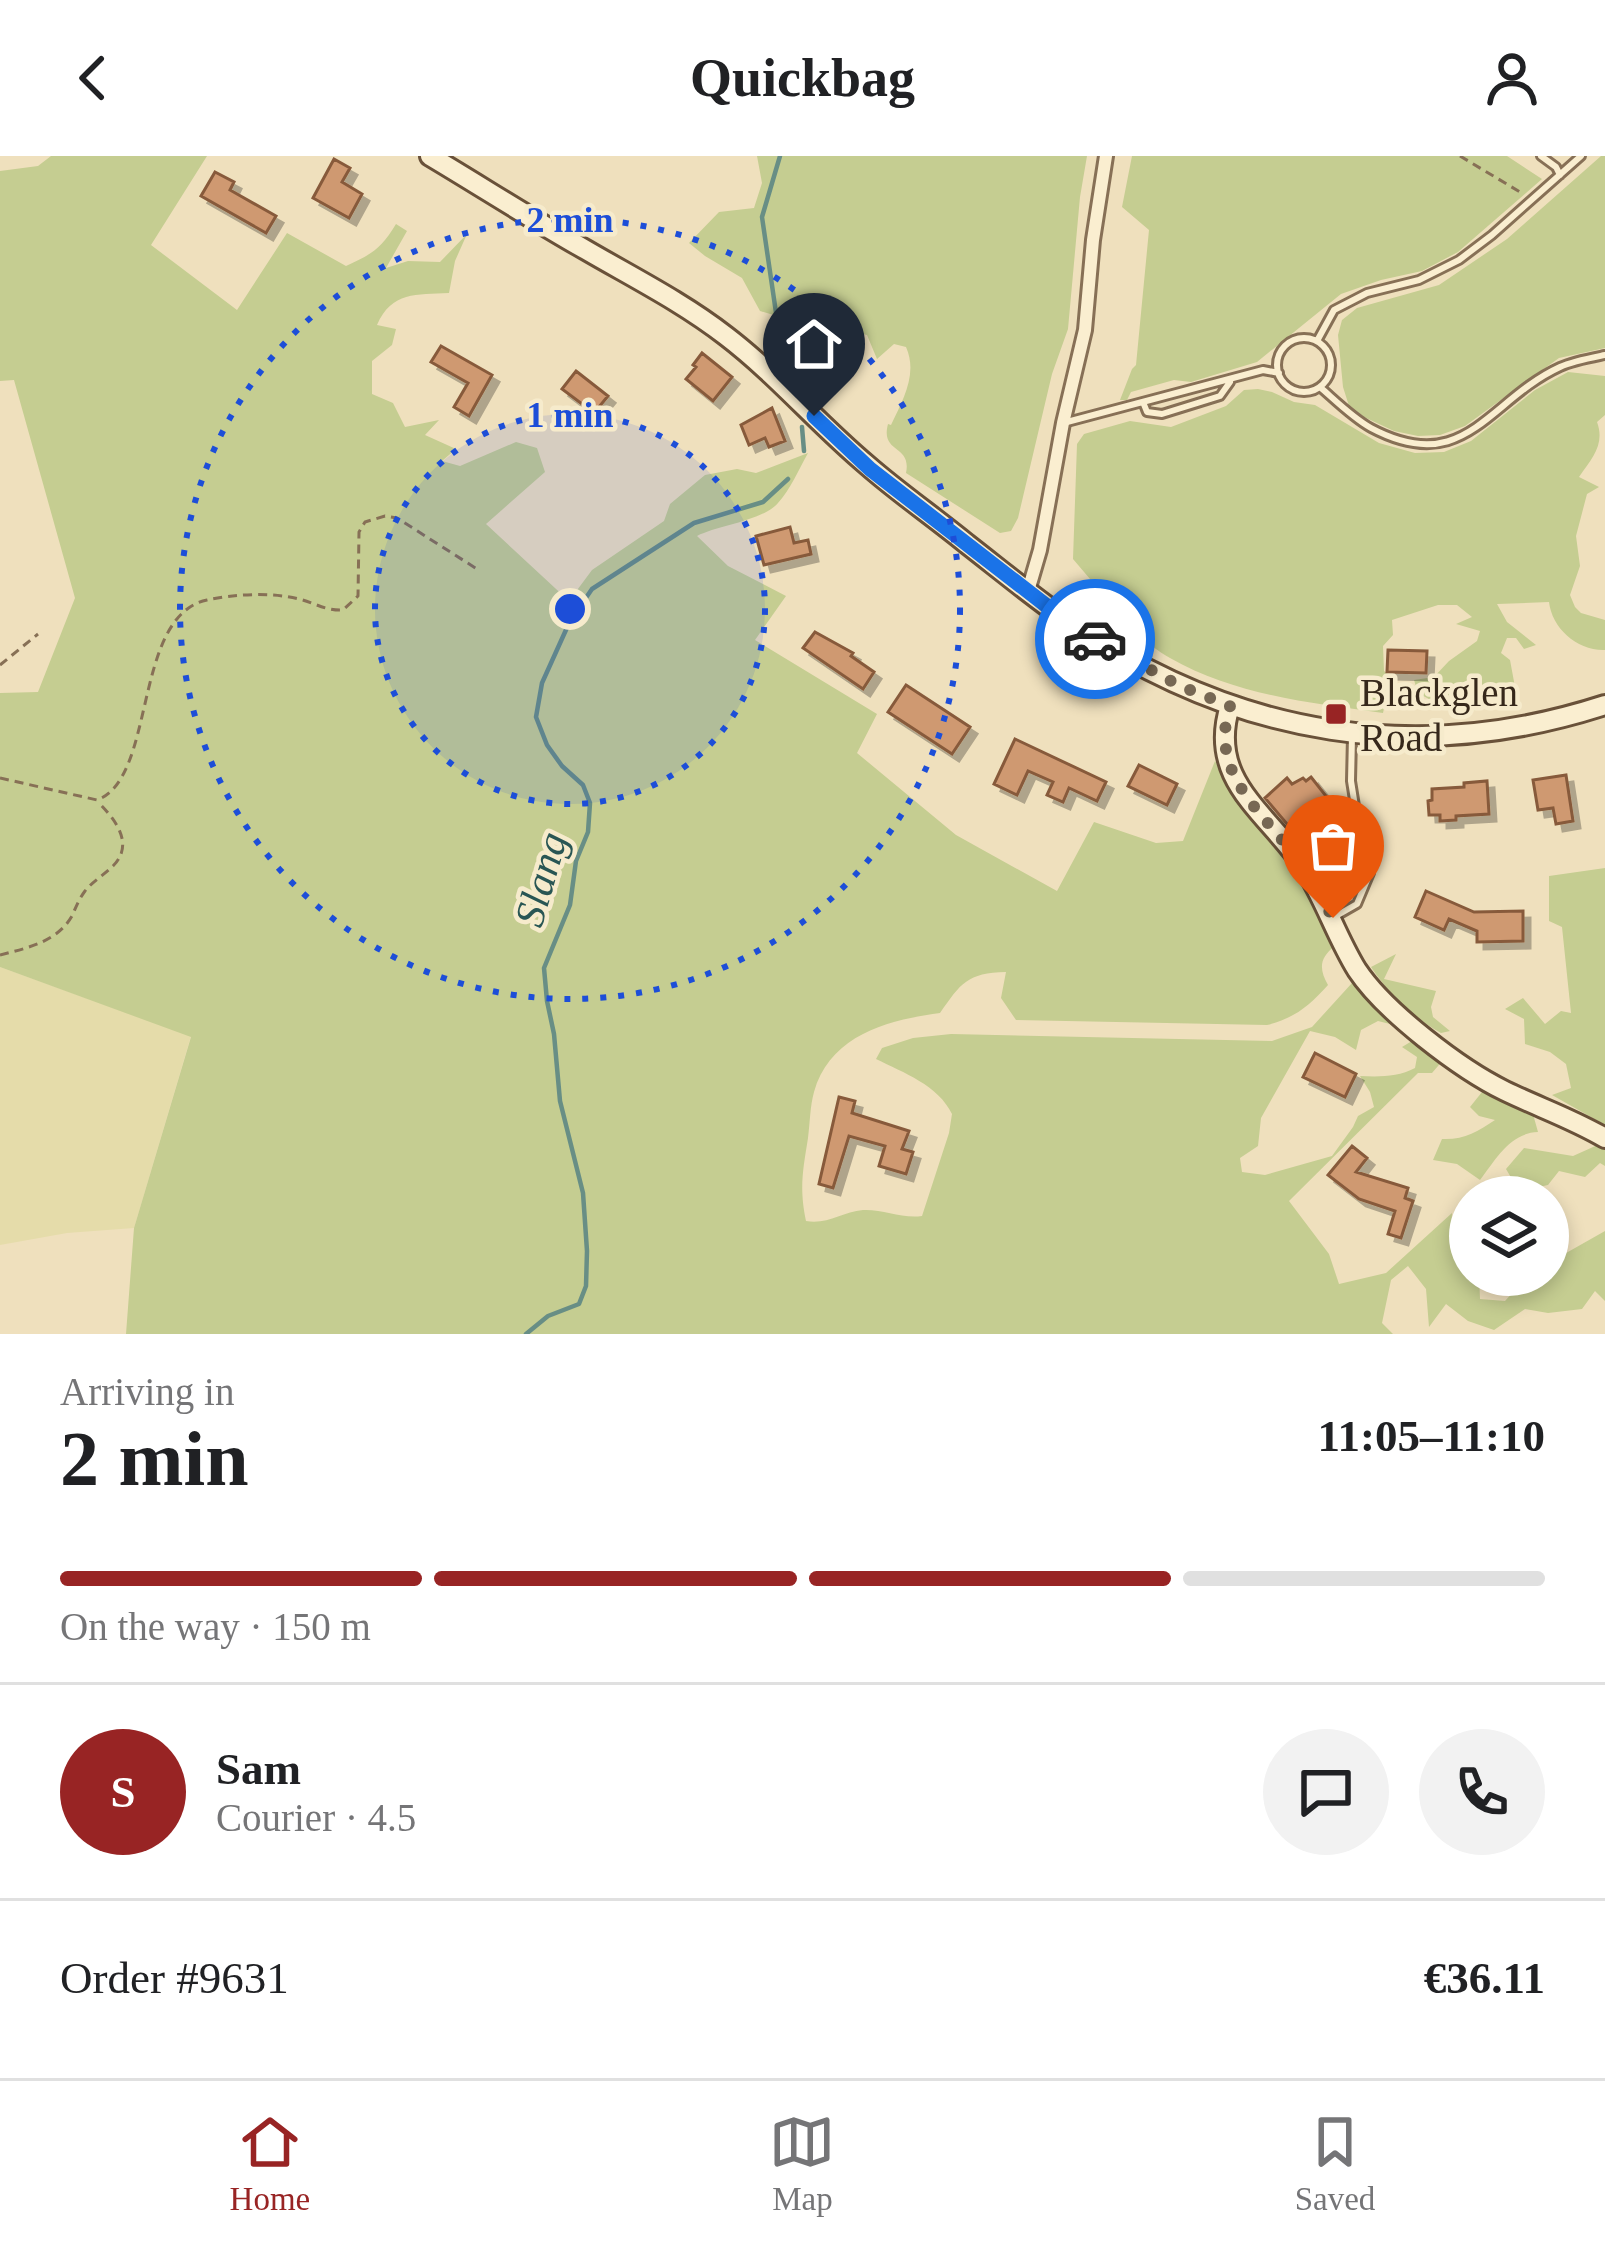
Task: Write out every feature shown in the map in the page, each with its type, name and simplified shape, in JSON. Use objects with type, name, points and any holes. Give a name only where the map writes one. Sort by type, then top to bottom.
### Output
[{"type":"street","points":[[430,156],[712,326],[769,372],[870,469],[1076,627],[1144,668],[1230,706],[1352,734],[1443,737],[1500,731],[1605,705]]},
{"type":"street","points":[[1028,591],[1085,330],[1106,156]]},
{"type":"street","points":[[1230,706],[1223,740],[1236,778],[1257,814],[1302,864],[1355,967],[1384,1004],[1473,1072],[1605,1138]]},
{"type":"lane","points":[[1541,156],[1560,176]]},
{"type":"lane","points":[[1317,341],[1334,310],[1367,293],[1419,280],[1459,260],[1581,156]]},
{"type":"lane","points":[[1299,339],[1317,341],[1329,354],[1330,372],[1313,391],[1296,391],[1279,373],[1277,364],[1284,348],[1299,339]]},
{"type":"lane","points":[[1320,387],[1370,428],[1428,446],[1455,440],[1481,425],[1560,367],[1605,355]]},
{"type":"lane","points":[[1063,423],[1263,370],[1279,373]]},
{"type":"lane","points":[[1143,402],[1147,412],[1162,414],[1220,396],[1232,379]]},
{"type":"lane","points":[[1333,918],[1357,904],[1370,873],[1351,781],[1352,734]]},
{"type":"path","points":[[1460,156],[1532,200]]},
{"type":"path","points":[[0,778],[97,800],[109,796],[122,777],[155,662],[173,624],[188,608],[206,600],[280,596],[343,610],[358,596],[359,532],[364,522],[397,518],[477,568]]},
{"type":"path","points":[[0,665],[38,634]]},
{"type":"path","points":[[0,955],[58,934],[81,896],[115,864],[123,840],[97,800]]},
{"type":"shaded area","points":[[0,967],[191,1036],[134,1228],[0,1245]]},
{"type":"green space","points":[[51,156],[207,156],[151,245],[237,310],[287,233],[346,266],[375,250],[396,224],[407,231],[386,268],[408,261],[440,262],[467,234],[449,293],[406,297],[383,314],[377,325],[396,329],[392,345],[372,361],[372,394],[393,403],[405,427],[439,420],[425,435],[456,449],[442,461],[460,466],[516,442],[537,448],[545,472],[486,524],[569,601],[592,570],[664,521],[670,504],[705,475],[737,469],[756,473],[808,453],[771,509],[697,536],[728,566],[786,596],[755,640],[877,714],[857,753],[956,835],[1057,891],[1094,822],[1156,843],[1183,841],[1215,761],[1245,811],[1296,863],[1335,946],[1322,964],[1328,985],[1301,1010],[1267,1025],[1016,1020],[1001,998],[1006,972],[974,978],[960,987],[940,1013],[882,1026],[833,1057],[813,1097],[803,1170],[806,1221],[863,1210],[922,1216],[952,1114],[929,1088],[876,1059],[882,1048],[913,1038],[951,1034],[1272,1041],[1312,1027],[1352,983],[1402,1027],[1378,1021],[1361,1030],[1356,1050],[1335,1037],[1310,1031],[1261,1118],[1258,1146],[1240,1158],[1242,1172],[1265,1175],[1332,1156],[1358,1116],[1374,1107],[1360,1076],[1395,1075],[1415,1068],[1417,1057],[1402,1047],[1417,1038],[1444,1059],[1432,1073],[1418,1073],[1289,1201],[1329,1254],[1339,1284],[1386,1273],[1449,1216],[1449,1296],[1505,1301],[1510,1296],[1569,1296],[1569,1251],[1605,1231],[1605,1301],[1595,1291],[1582,1309],[1548,1313],[1525,1309],[1494,1330],[1468,1321],[1446,1304],[1429,1327],[1426,1289],[1408,1266],[1391,1280],[1382,1323],[1393,1334],[126,1334],[134,1228],[191,1037],[0,967],[0,693],[38,692],[75,598],[14,380],[0,381],[0,171],[38,166]]},
{"type":"green space","points":[[757,156],[1087,156],[1068,329],[1011,531],[1000,533],[906,473],[905,457],[887,434],[908,387],[906,347],[894,344],[877,359],[867,335],[847,330],[851,336],[837,341],[760,311],[742,278],[689,243],[719,212],[754,208],[762,183]]},
{"type":"green space","points":[[1132,156],[1507,156],[1542,179],[1458,252],[1422,271],[1341,294],[1257,362],[1191,382],[1174,380],[1131,392],[1127,400],[1120,400],[1136,365],[1149,230],[1122,207]]},
{"type":"green space","points":[[1605,156],[1605,348],[1559,358],[1465,426],[1440,435],[1394,431],[1349,406],[1338,335],[1342,320],[1357,308],[1439,285],[1507,239]]},
{"type":"green space","points":[[1568,372],[1605,376],[1605,415],[1597,422],[1599,444],[1579,477],[1599,487],[1587,494],[1576,536],[1580,566],[1570,595],[1581,613],[1605,620],[1605,650],[1585,647],[1568,636],[1555,621],[1549,602],[1497,604],[1507,622],[1536,645],[1524,649],[1516,638],[1507,638],[1501,653],[1510,660],[1515,687],[1491,697],[1496,706],[1456,714],[1418,693],[1414,680],[1434,677],[1477,641],[1480,631],[1456,624],[1472,617],[1457,605],[1438,605],[1392,620],[1393,635],[1383,646],[1384,671],[1391,676],[1383,713],[1274,696],[1195,671],[1130,627],[1093,592],[1090,579],[1073,559],[1077,444],[1084,434],[1130,421],[1171,427],[1226,406],[1244,390],[1258,389],[1315,405],[1379,443],[1415,453],[1444,452],[1471,441],[1535,390]]},
{"type":"green space","points":[[1605,868],[1605,1125],[1552,1095],[1571,1088],[1566,1064],[1550,1052],[1525,1044],[1524,1019],[1505,1009],[1523,998],[1545,1024],[1561,1011],[1571,1013],[1562,927],[1549,921],[1549,876]]},
{"type":"green space","points":[[1396,954],[1384,979],[1436,991],[1433,1017],[1450,1031],[1441,1033],[1411,1013],[1371,967]]},
{"type":"green space","points":[[1486,1087],[1531,1107],[1538,1132],[1512,1142],[1483,1176],[1433,1160],[1442,1139],[1470,1134],[1495,1120],[1479,1116],[1470,1107]]},
{"type":"green space","points":[[1605,1144],[1605,1166],[1600,1163],[1585,1177],[1559,1171],[1555,1176],[1510,1176],[1506,1169],[1524,1148],[1573,1156]]},
{"type":"building","points":[[334,159],[350,168],[342,182],[362,194],[349,218],[313,198]]},
{"type":"building","points":[[215,172],[234,182],[230,190],[276,216],[266,233],[201,196]]},
{"type":"building","points":[[441,346],[492,375],[469,416],[454,407],[468,383],[431,362]]},
{"type":"building","points":[[702,353],[732,377],[713,401],[686,379]]},
{"type":"building","points":[[576,371],[608,396],[594,413],[562,389]]},
{"type":"building","points":[[772,408],[785,441],[769,447],[765,438],[749,445],[741,425]]},
{"type":"building","points":[[790,527],[794,543],[808,540],[811,554],[764,565],[756,536]]},
{"type":"building","points":[[815,632],[853,653],[874,672],[863,689],[803,648]]},
{"type":"building","points":[[1388,650],[1427,651],[1426,673],[1387,672]]},
{"type":"building","points":[[906,685],[970,727],[952,754],[888,712]]},
{"type":"building","points":[[1015,739],[1106,782],[1097,801],[1069,788],[1063,802],[1047,795],[1053,782],[1028,771],[1017,795],[994,784]]},
{"type":"building","points":[[1139,765],[1177,784],[1167,805],[1128,786]]},
{"type":"building","points":[[1566,775],[1573,821],[1556,824],[1553,808],[1538,810],[1533,780]]},
{"type":"building","points":[[1311,777],[1325,800],[1336,803],[1337,814],[1327,823],[1348,849],[1322,871],[1265,798],[1287,778],[1292,784]]},
{"type":"building","points":[[1487,781],[1489,814],[1440,821],[1440,815],[1429,815],[1432,789]]},
{"type":"building","points":[[1426,891],[1474,912],[1523,911],[1523,941],[1477,942],[1477,931],[1449,919],[1444,930],[1415,917]]},
{"type":"building","points":[[1315,1053],[1356,1074],[1345,1097],[1303,1077]]},
{"type":"building","points":[[839,1097],[855,1101],[852,1113],[909,1131],[902,1149],[913,1152],[906,1174],[879,1166],[885,1146],[849,1136],[833,1188],[819,1184]]},
{"type":"building","points":[[1352,1146],[1367,1158],[1356,1172],[1408,1188],[1405,1198],[1413,1201],[1401,1238],[1388,1234],[1395,1211],[1359,1199],[1328,1175]]},
{"type":"waterway","name":"Slang","points":[[780,156],[762,217],[780,340],[799,365]]},
{"type":"waterway","name":"Slang","points":[[802,427],[804,451]]},
{"type":"waterway","name":"Slang","points":[[526,1334],[548,1316],[579,1304],[586,1286],[587,1251],[583,1193],[560,1101],[544,968],[570,905],[576,861],[588,832],[590,803],[583,785],[547,745],[536,717],[542,683],[570,621],[592,589],[694,523],[763,502],[788,479]]},
{"type":"way so far","points":[[1095,639],[1180,686],[1230,706],[1223,740],[1236,778],[1257,814],[1302,864],[1333,918]]},
{"type":"place","name":"Blackglen Road","points":[[1336,714]]},
{"type":"route","points":[[814,416],[870,469],[1095,639]]}]
